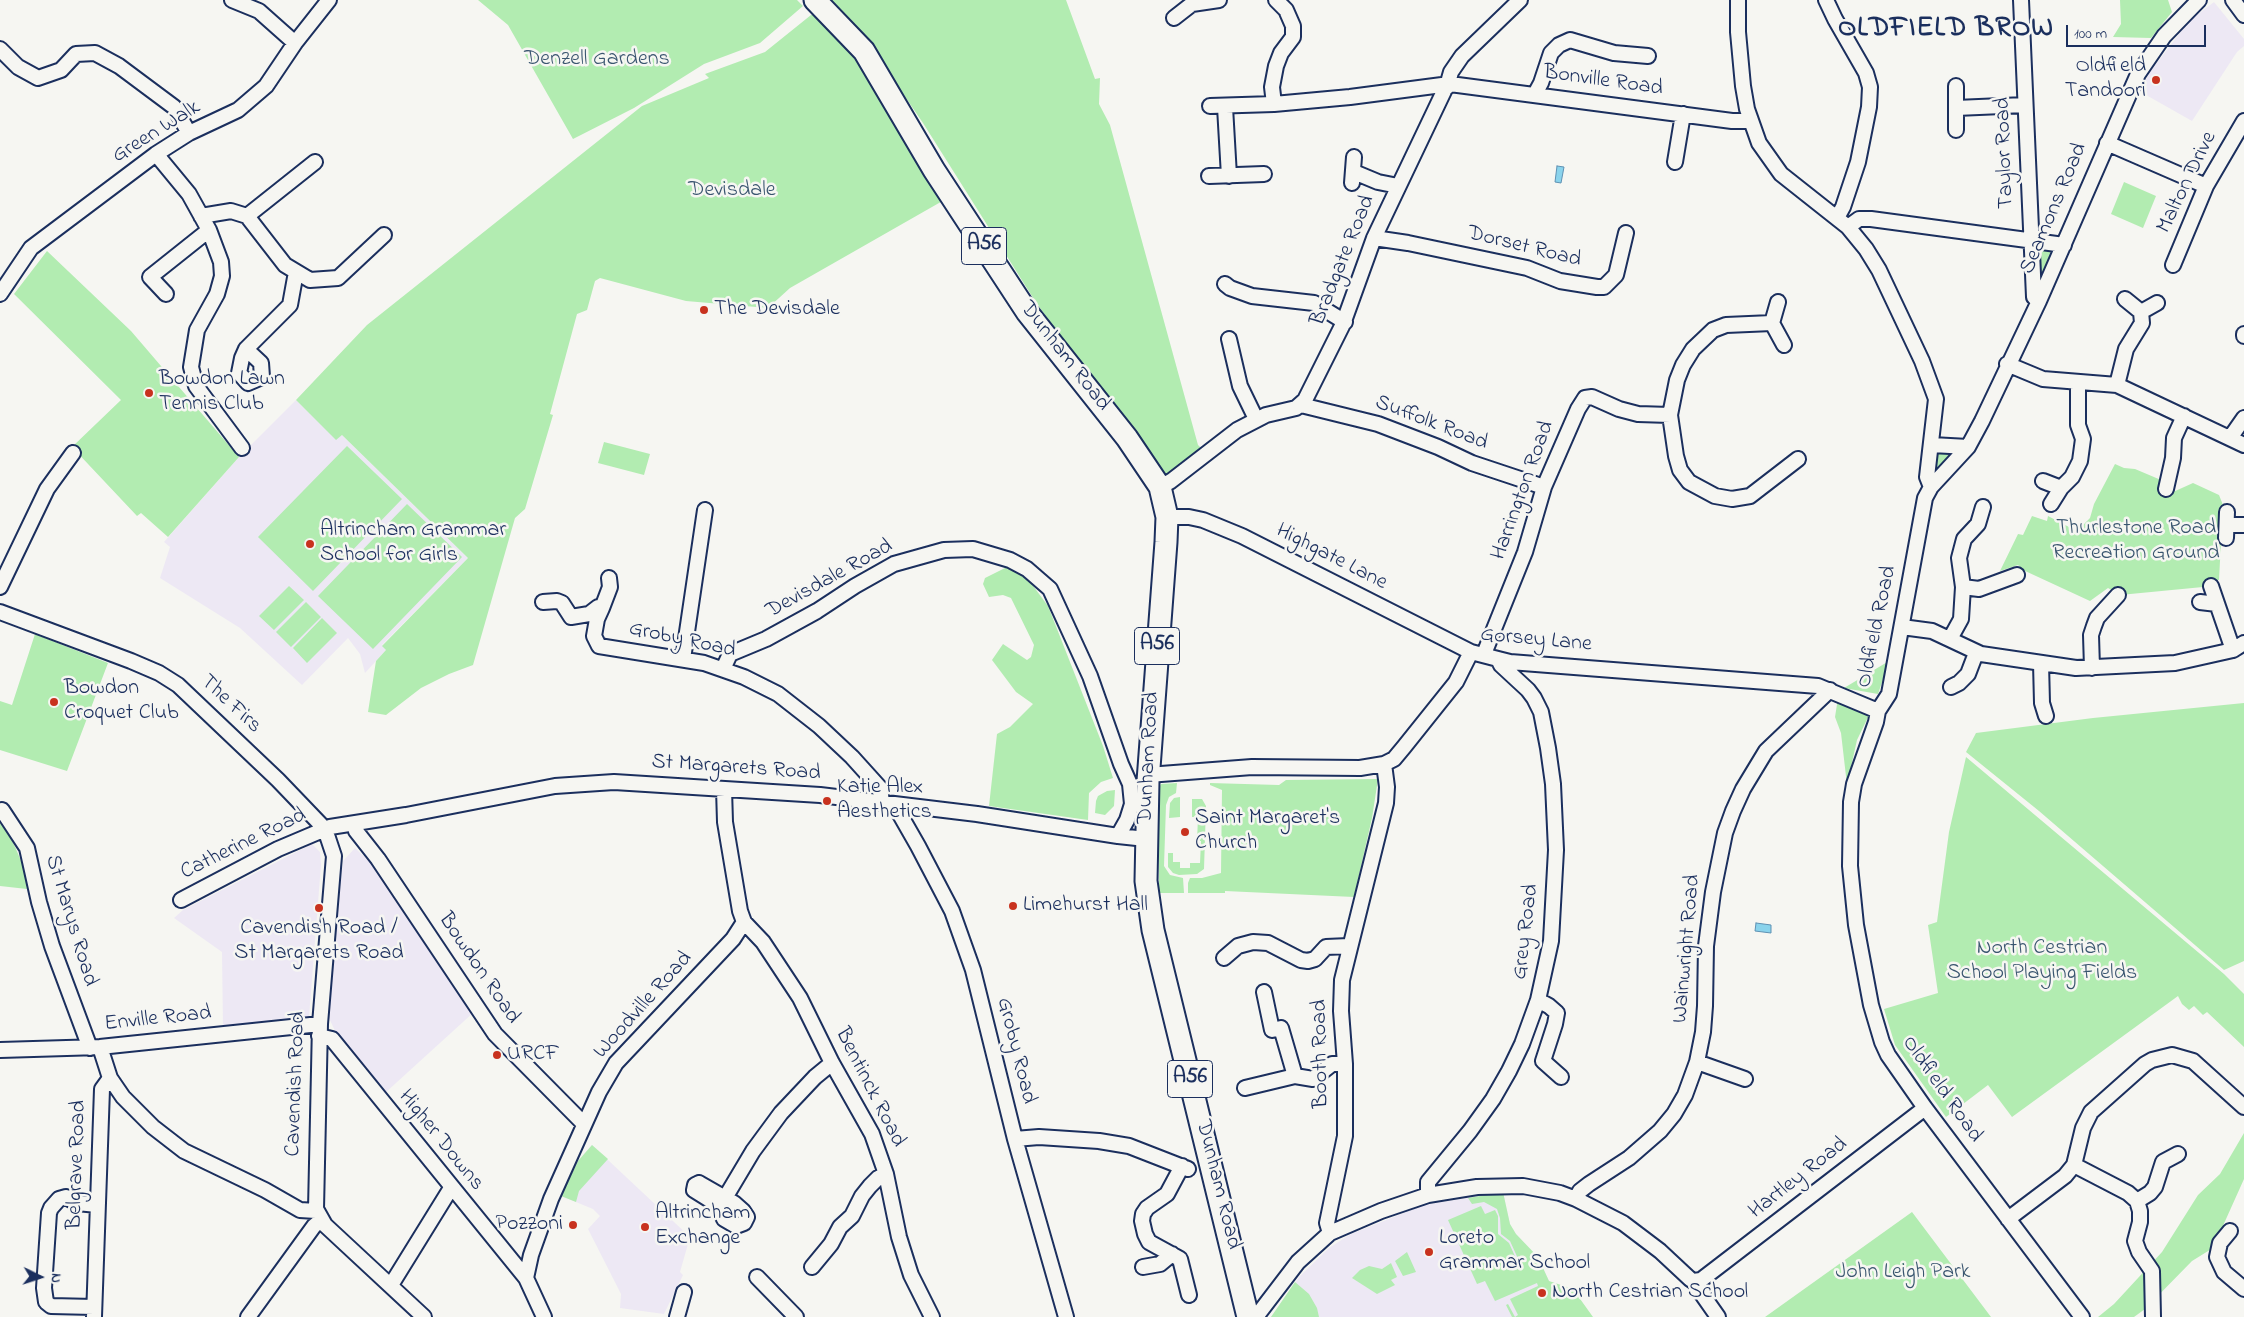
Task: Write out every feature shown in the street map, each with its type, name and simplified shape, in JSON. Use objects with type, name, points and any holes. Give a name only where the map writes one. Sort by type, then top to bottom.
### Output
[{"type":"highway","name":"Dunham Road","points":[[815,0],[864,51],[934,170],[1027,312],[1127,438],[1160,488],[1167,517],[1145,779],[1146,881],[1153,930],[1248,1317]]},
{"type":"street","points":[[232,0],[259,11],[295,43]]},
{"type":"street","name":"Green Walk","points":[[0,294],[31,248],[156,154],[189,133],[238,110],[266,86],[295,43],[329,0]]},
{"type":"street","points":[[1174,18],[1192,4],[1219,0]]},
{"type":"street","points":[[1274,104],[1272,87],[1276,66],[1281,53],[1297,38],[1290,18],[1281,3],[1276,0]]},
{"type":"street","name":"Bradgate Road","points":[[1301,405],[1344,322],[1374,238],[1449,85],[1451,72],[1462,56],[1520,0]]},
{"type":"street","name":"Oldfield Road","points":[[1738,0],[1738,32],[1743,86],[1751,120],[1759,142],[1781,174],[1848,227],[1866,249],[1879,270],[1922,361],[1936,399],[1932,445],[1926,477],[1931,487],[1922,508],[1890,694],[1878,711],[1876,722],[1854,784],[1851,802],[1850,866],[1856,925],[1870,1005],[1888,1055],[1925,1108],[2082,1317]]},
{"type":"street","points":[[1826,0],[1866,72],[1870,87],[1869,106],[1858,162],[1843,207],[1836,218]]},
{"type":"street","name":"Taylor Road","points":[[2021,0],[2034,297],[2039,301]]},
{"type":"street","name":"Seamons Road","points":[[1931,487],[1968,447],[2039,301],[2138,74],[2164,36],[2199,0]]},
{"type":"street","points":[[2233,0],[2244,15]]},
{"type":"street","points":[[1535,94],[1541,83],[1551,53],[1559,45],[1570,40],[1614,53],[1648,56]]},
{"type":"street","points":[[0,49],[18,67],[38,78],[61,70],[76,54],[95,53],[119,66],[174,107],[189,133]]},
{"type":"street","name":"Bonville Road","points":[[1210,106],[1274,104],[1449,85],[1535,94],[1732,121],[1751,120]]},
{"type":"street","points":[[1956,86],[1956,130]]},
{"type":"street","points":[[1225,106],[1229,176]]},
{"type":"street","points":[[1956,108],[2026,106]]},
{"type":"street","points":[[1675,162],[1683,114]]},
{"type":"street","name":"Malton Drive","points":[[2173,266],[2206,186],[2244,121]]},
{"type":"street","points":[[2107,143],[2206,186]]},
{"type":"street","points":[[156,154],[189,194],[209,230],[221,262],[222,276],[217,294],[198,330],[191,367],[196,386],[242,448]]},
{"type":"street","points":[[1354,157],[1353,178],[1398,186]]},
{"type":"street","points":[[246,216],[315,162]]},
{"type":"street","points":[[1209,176],[1264,174]]},
{"type":"street","points":[[201,216],[231,211],[246,216],[285,265],[310,280],[338,278],[384,235]]},
{"type":"street","points":[[1848,227],[1859,219],[1871,219],[2064,245]]},
{"type":"street","points":[[166,294],[150,277],[209,230]]},
{"type":"street","name":"Dorset Road","points":[[1374,238],[1408,242],[1526,268],[1560,281],[1604,287],[1616,276],[1626,233]]},
{"type":"street","points":[[246,348],[290,306],[296,272]]},
{"type":"street","points":[[1226,290],[1252,296],[1314,303],[1344,322]]},
{"type":"street","points":[[2117,386],[2126,349],[2142,324],[2141,312],[2125,299]]},
{"type":"street","points":[[1778,302],[1772,323],[1784,345]]},
{"type":"street","points":[[2141,312],[2157,302]]},
{"type":"street","points":[[1772,323],[1726,325],[1713,330],[1701,340],[1683,365],[1677,380],[1670,415],[1676,456],[1680,470],[1689,482],[1715,496],[1732,499],[1750,496],[1800,458]]},
{"type":"street","points":[[1230,339],[1240,386],[1256,419]]},
{"type":"street","points":[[2007,364],[2043,379],[2117,386],[2244,445]]},
{"type":"street","points":[[2052,504],[2080,461],[2083,439],[2078,425],[2078,382]]},
{"type":"street","name":"Harrington Road","points":[[1478,653],[1525,552],[1544,487],[1578,409],[1587,396],[1638,414],[1670,415]]},
{"type":"street","points":[[1160,488],[1237,430],[1256,419],[1301,405]]},
{"type":"street","name":"Suffolk Road","points":[[1301,405],[1309,409],[1378,424],[1438,447],[1472,463],[1544,487]]},
{"type":"street","points":[[2171,486],[2174,438],[2184,416]]},
{"type":"street","points":[[2230,438],[2244,418]]},
{"type":"street","points":[[1932,445],[1968,447]]},
{"type":"street","points":[[0,587],[47,490],[73,453]]},
{"type":"street","points":[[2043,481],[2061,488]]},
{"type":"street","points":[[1950,639],[1961,620],[1963,587],[1959,558],[1964,539],[1978,524],[1984,507]]},
{"type":"street","points":[[683,659],[705,510]]},
{"type":"street","name":"Highgate Lane","points":[[1167,517],[1189,517],[1203,520],[1242,536],[1478,653]]},
{"type":"street","points":[[2227,525],[2244,525]]},
{"type":"street","name":"Devisdale Road","points":[[723,669],[730,654],[766,639],[817,612],[855,586],[894,564],[944,550],[973,549],[1010,560],[1027,569],[1050,589],[1090,676],[1130,784],[1132,804],[1127,820],[1118,836]]},
{"type":"street","points":[[543,602],[557,601],[562,603],[571,617],[589,614],[598,607],[602,608],[610,588],[610,578]]},
{"type":"street","points":[[1963,587],[1979,589],[2015,580]]},
{"type":"street","points":[[1902,627],[1932,631],[1976,652],[2076,668],[2175,663],[2239,646],[2217,604],[2211,586]]},
{"type":"street","points":[[2092,668],[2091,634],[2097,618],[2118,595]]},
{"type":"street","points":[[2200,602],[2217,604]]},
{"type":"street","name":"Groby Road","points":[[602,608],[597,619],[594,636],[599,646],[683,659],[723,669],[778,694],[819,726],[852,757],[880,788],[883,796],[882,802]]},
{"type":"street","name":"The Firs","points":[[0,612],[159,673],[178,686],[278,780],[325,829]]},
{"type":"street","points":[[1950,687],[1959,683],[1968,674],[1976,652]]},
{"type":"street","name":"Gorsey Lane","points":[[1384,764],[1394,759],[1478,653],[1498,660],[1818,686],[1878,711]]},
{"type":"street","name":"Grey Road","points":[[1428,1195],[1428,1182],[1470,1131],[1509,1071],[1522,1044],[1538,1000],[1551,941],[1556,850],[1553,784],[1541,712],[1528,690],[1498,660]]},
{"type":"street","points":[[2041,663],[2042,703],[2046,716]]},
{"type":"street","name":"Wainwright Road","points":[[1576,1199],[1585,1188],[1629,1158],[1660,1131],[1678,1108],[1697,1062],[1705,1006],[1706,946],[1712,892],[1723,841],[1733,811],[1743,789],[1766,751],[1830,690]]},
{"type":"street","points":[[1145,779],[1171,772],[1252,767],[1360,768],[1384,764]]},
{"type":"street","name":"Booth Road","points":[[1330,1233],[1327,1223],[1345,1136],[1345,1064],[1341,1011],[1342,980],[1386,803],[1387,787],[1384,764]]},
{"type":"street","name":"St Margarets Road","points":[[325,829],[555,786],[614,782],[814,795],[882,802],[1146,839]]},
{"type":"street","points":[[724,789],[725,822],[740,911],[744,922]]},
{"type":"street","name":"Groby Road","points":[[898,805],[898,811],[952,911],[973,970],[1015,1139],[1066,1317]]},
{"type":"street","name":"St Marys Road","points":[[2,810],[27,848],[39,902],[52,946],[95,1047],[110,1078],[123,1097],[153,1127],[184,1151],[264,1190],[300,1210],[319,1216]]},
{"type":"street","name":"Bowdon Road","points":[[354,824],[356,831],[383,866],[495,1034],[584,1124]]},
{"type":"street","name":"Catherine Road","points":[[181,900],[278,850],[325,829]]},
{"type":"street","name":"Cavendish Road","points":[[319,1216],[320,1030],[334,856],[325,829]]},
{"type":"street","name":"Bentinck Road","points":[[744,922],[763,942],[800,998],[832,1063],[872,1134],[886,1174],[899,1237],[911,1275],[932,1317]]},
{"type":"street","name":"Woodville Road","points":[[526,1278],[531,1255],[551,1199],[599,1092],[616,1063],[733,939],[744,922]]},
{"type":"street","points":[[1224,958],[1238,946],[1253,942],[1268,943],[1301,960],[1308,961],[1315,959],[1326,947],[1349,946]]},
{"type":"street","points":[[1264,992],[1272,1030],[1281,1028],[1295,1076]]},
{"type":"street","points":[[1538,1000],[1550,1006],[1557,1013],[1542,1060],[1561,1077]]},
{"type":"street","name":"Enville Road","points":[[0,1050],[95,1047],[320,1030]]},
{"type":"street","name":"Higher Downs","points":[[320,1030],[332,1039],[451,1188],[526,1278],[542,1316]]},
{"type":"street","points":[[2008,1219],[2064,1176],[2074,1165],[2083,1128],[2091,1112],[2152,1060],[2172,1056],[2193,1061],[2244,1107]]},
{"type":"street","points":[[1697,1062],[1745,1079]]},
{"type":"street","points":[[722,1201],[753,1151],[781,1113],[814,1077],[832,1063]]},
{"type":"street","points":[[1245,1088],[1295,1076],[1313,1079],[1332,1064],[1345,1064]]},
{"type":"street","name":"Belgrave Road","points":[[94,1312],[102,1089],[110,1078]]},
{"type":"street","name":"Hartley Road","points":[[1697,1281],[1706,1277],[1925,1108]]},
{"type":"street","points":[[1015,1139],[1039,1137],[1099,1141],[1129,1146],[1185,1167],[1168,1194],[1148,1208],[1142,1217],[1148,1240],[1181,1261],[1189,1294]]},
{"type":"street","points":[[2137,1201],[2150,1193],[2155,1187],[2157,1159],[2178,1154]]},
{"type":"street","points":[[2074,1165],[2128,1193],[2137,1201],[2140,1222],[2135,1241],[2139,1252],[2152,1271],[2153,1317]]},
{"type":"street","points":[[812,1267],[835,1238],[840,1227],[852,1216],[862,1196],[878,1178],[886,1174]]},
{"type":"street","points":[[1256,1317],[1298,1262],[1330,1233],[1381,1211],[1428,1195],[1458,1189],[1499,1185],[1544,1190],[1576,1199],[1622,1223],[1660,1251],[1690,1279],[1697,1281],[1697,1287],[1718,1317]]},
{"type":"street","points":[[391,1285],[451,1188]]},
{"type":"street","points":[[94,1312],[51,1306],[46,1302],[44,1288],[49,1213],[51,1208],[59,1199],[66,1198],[97,1205]]},
{"type":"street","points":[[248,1317],[314,1226],[319,1216],[424,1317]]},
{"type":"street","points":[[2230,1231],[2220,1243],[2217,1257],[2224,1272],[2244,1290]]},
{"type":"street","points":[[1143,1267],[1160,1264],[1172,1254]]},
{"type":"street","points":[[757,1277],[796,1317]]},
{"type":"street","points":[[676,1317],[684,1292]]},
{"type":"shaded area","points":[[2214,2],[2244,39],[2244,46],[2237,52],[2192,121],[2139,91],[2150,72],[2189,21]]},
{"type":"shaded area","name":"Altrincham Grammar School for Girls","points":[[296,400],[336,439],[342,435],[468,558],[382,645],[386,650],[365,673],[360,654],[348,638],[302,685],[240,628],[160,578],[170,547],[164,542],[239,457]]},
{"type":"shaded area","points":[[312,844],[320,852],[321,865],[309,1017],[223,1028],[222,952],[174,918],[183,910]]},
{"type":"shaded area","points":[[355,848],[373,865],[474,1012],[385,1093],[336,1033],[329,1018],[329,987],[343,861]]},
{"type":"shaded area","points":[[592,1145],[690,1237],[680,1272],[683,1275],[664,1314],[620,1308],[621,1294],[588,1229],[600,1216],[593,1209],[561,1196],[578,1161]]},
{"type":"shaded area","name":"Loreto Grammar School","points":[[1503,1192],[1510,1224],[1516,1234],[1538,1257],[1549,1281],[1577,1317],[1271,1317],[1300,1276],[1329,1248],[1351,1234],[1424,1205]]},
{"type":"green space","name":"Denzell Gardens","points":[[478,0],[797,0],[803,6],[760,43],[704,64],[634,108],[573,139],[508,25]]},
{"type":"green space","points":[[829,0],[1066,0],[1095,79],[1100,78],[1099,104],[1110,125],[1198,445],[1202,449],[1162,479],[1035,301],[923,123],[873,50]]},
{"type":"green space","points":[[2120,0],[2168,0],[2172,12],[2151,38],[2113,37],[2121,24]]},
{"type":"green space","name":"Devisdale","points":[[811,15],[814,15],[862,58],[946,199],[790,288],[768,308],[686,301],[600,278],[595,281],[587,310],[577,314],[550,414],[553,415],[525,509],[515,518],[473,665],[421,688],[386,715],[368,712],[376,661],[386,650],[382,646],[468,558],[342,435],[336,440],[296,400],[367,325],[642,106],[709,78],[705,74],[765,52]]},
{"type":"green space","points":[[2124,182],[2156,196],[2143,228],[2111,214]]},
{"type":"green space","points":[[2040,249],[2052,252],[2040,282],[2039,253]]},
{"type":"green space","name":"Bowdon Lawn Tennis Club","points":[[47,251],[131,331],[239,457],[168,537],[141,513],[137,516],[72,447],[121,400],[14,294]]},
{"type":"green space","points":[[604,442],[650,454],[644,475],[598,463]]},
{"type":"green space","points":[[1932,445],[1968,447],[1931,487]]},
{"type":"green space","points":[[347,446],[402,499],[313,591],[258,537]]},
{"type":"green space","name":"Thurlestone Road Recreation Ground","points":[[2115,464],[2124,468],[2135,469],[2161,480],[2158,487],[2162,497],[2193,483],[2219,495],[2225,510],[2219,521],[2217,532],[2221,542],[2219,580],[2209,580],[2203,587],[2120,595],[2108,588],[2090,601],[2023,570],[2018,565],[2000,571],[2018,534],[2023,535],[2032,516],[2047,521],[2048,516],[2069,527],[2083,525],[2090,518],[2094,504]]},
{"type":"green space","points":[[407,504],[462,557],[373,649],[318,596]]},
{"type":"green space","points":[[1009,566],[1028,579],[1048,606],[1103,746],[1113,778],[1101,782],[1089,793],[1088,820],[989,806],[997,734],[1010,727],[1033,704],[1016,692],[992,660],[1003,644],[1027,660],[1031,657],[1034,645],[1011,598],[1003,595],[989,597],[983,584],[985,578]]},
{"type":"green space","points":[[289,586],[304,600],[274,630],[259,616]]},
{"type":"green space","points":[[306,602],[321,617],[291,647],[276,632]]},
{"type":"green space","points":[[322,618],[337,633],[307,663],[293,648]]},
{"type":"green space","name":"Bowdon Croquet Club","points":[[35,634],[108,663],[67,771],[0,750],[0,701],[12,705]]},
{"type":"green space","points":[[1889,661],[1878,694],[1844,688]]},
{"type":"green space","points":[[1838,698],[1874,705],[1857,740],[1847,785],[1841,733],[1835,717]]},
{"type":"green space","name":"North Cestrian School Playing Fields","points":[[2244,703],[2244,961],[2224,970],[2039,811],[1966,752],[1976,733],[2093,718]]},
{"type":"green space","name":"North Cestrian School Playing Fields","points":[[1966,757],[2224,974],[2244,994],[2244,1047],[2207,1012],[2203,1015],[2194,1006],[2189,1010],[2182,1004],[2178,996],[2012,1117],[1988,1085],[1946,1117],[1895,1045],[1884,1009],[1938,993],[1928,925],[1937,922],[1949,832]]},
{"type":"green space","points":[[1378,779],[1372,818],[1354,897],[1225,891],[1225,893],[1188,893],[1190,878],[1202,878],[1221,873],[1222,790],[1210,785],[1210,783],[1279,785],[1286,780]]},
{"type":"green space","points":[[1177,783],[1176,793],[1169,797],[1166,805],[1164,866],[1170,875],[1183,878],[1184,893],[1159,893],[1159,788],[1161,784]]},
{"type":"green space","points":[[1115,790],[1114,806],[1105,815],[1095,813],[1098,796],[1107,791]]},
{"type":"green space","points":[[1180,797],[1180,817],[1169,818],[1170,803],[1174,798]]},
{"type":"green space","points":[[1192,799],[1202,799],[1206,806],[1204,869],[1197,874],[1179,875],[1173,873],[1168,867],[1168,853],[1173,853],[1173,862],[1180,862],[1180,868],[1190,868],[1190,863],[1200,863],[1201,841],[1197,841],[1198,817],[1192,817]]},
{"type":"green space","points":[[0,823],[7,831],[24,868],[27,889],[0,886]]},
{"type":"green space","points":[[2244,1133],[2244,1179],[2213,1248],[2192,1261],[2145,1309],[2134,1317],[2098,1317],[2114,1304],[2162,1252],[2198,1195],[2220,1174]]},
{"type":"green space","points":[[592,1145],[608,1159],[579,1191],[576,1202],[561,1196],[578,1161]]},
{"type":"green space","points":[[1503,1192],[1510,1224],[1516,1234],[1538,1257],[1549,1281],[1573,1289],[1593,1317],[1515,1317],[1518,1315],[1510,1299],[1538,1286],[1537,1283],[1495,1301],[1485,1281],[1477,1284],[1448,1220],[1481,1206],[1485,1214],[1495,1210],[1498,1216],[1498,1234],[1509,1243],[1518,1263],[1520,1263],[1510,1241],[1501,1234],[1500,1218],[1497,1209],[1484,1202],[1472,1204],[1468,1198]]},
{"type":"green space","name":"John Leigh Park","points":[[1912,1212],[1991,1317],[1765,1317]]},
{"type":"green space","points":[[1407,1252],[1416,1272],[1403,1276],[1395,1261]]},
{"type":"green space","points":[[1391,1263],[1397,1277],[1391,1280],[1395,1285],[1377,1294],[1352,1278],[1360,1270],[1369,1266],[1382,1269]]},
{"type":"green space","points":[[1295,1282],[1309,1294],[1317,1308],[1319,1317],[1271,1317]]},
{"type":"green space","points":[[1508,1304],[1515,1317],[1512,1317],[1506,1305]]},
{"type":"water","points":[[1557,166],[1564,167],[1561,183],[1555,182]]},
{"type":"water","points":[[1756,923],[1771,925],[1771,933],[1755,931]]},
{"type":"place","name":"Oldfield Tandoori","points":[[2156,80]]},
{"type":"place","name":"The Devisdale","points":[[704,310]]},
{"type":"place","name":"Bowdon Lawn Tennis Club","points":[[149,393]]},
{"type":"place","name":"Altrincham Grammar School for Girls","points":[[310,544]]},
{"type":"place","name":"Bowdon Croquet Club","points":[[54,702]]},
{"type":"place","name":"Katie Alex Aesthetics","points":[[827,801]]},
{"type":"place","name":"Saint Margaret's Church","points":[[1185,832]]},
{"type":"place","name":"Limehurst Hall","points":[[1013,906]]},
{"type":"place","name":"Cavendish Road / St Margarets Road","points":[[319,908]]},
{"type":"place","name":"URCF","points":[[497,1055]]},
{"type":"place","name":"Pozzoni","points":[[573,1225]]},
{"type":"place","name":"Altrincham Exchange","points":[[645,1227]]},
{"type":"place","name":"Loreto Grammar School","points":[[1429,1252]]},
{"type":"place","name":"North Cestrian School","points":[[1542,1293]]},
{"type":"district","name":"OLDFIELD BROW","points":[[1946,30]]}]
